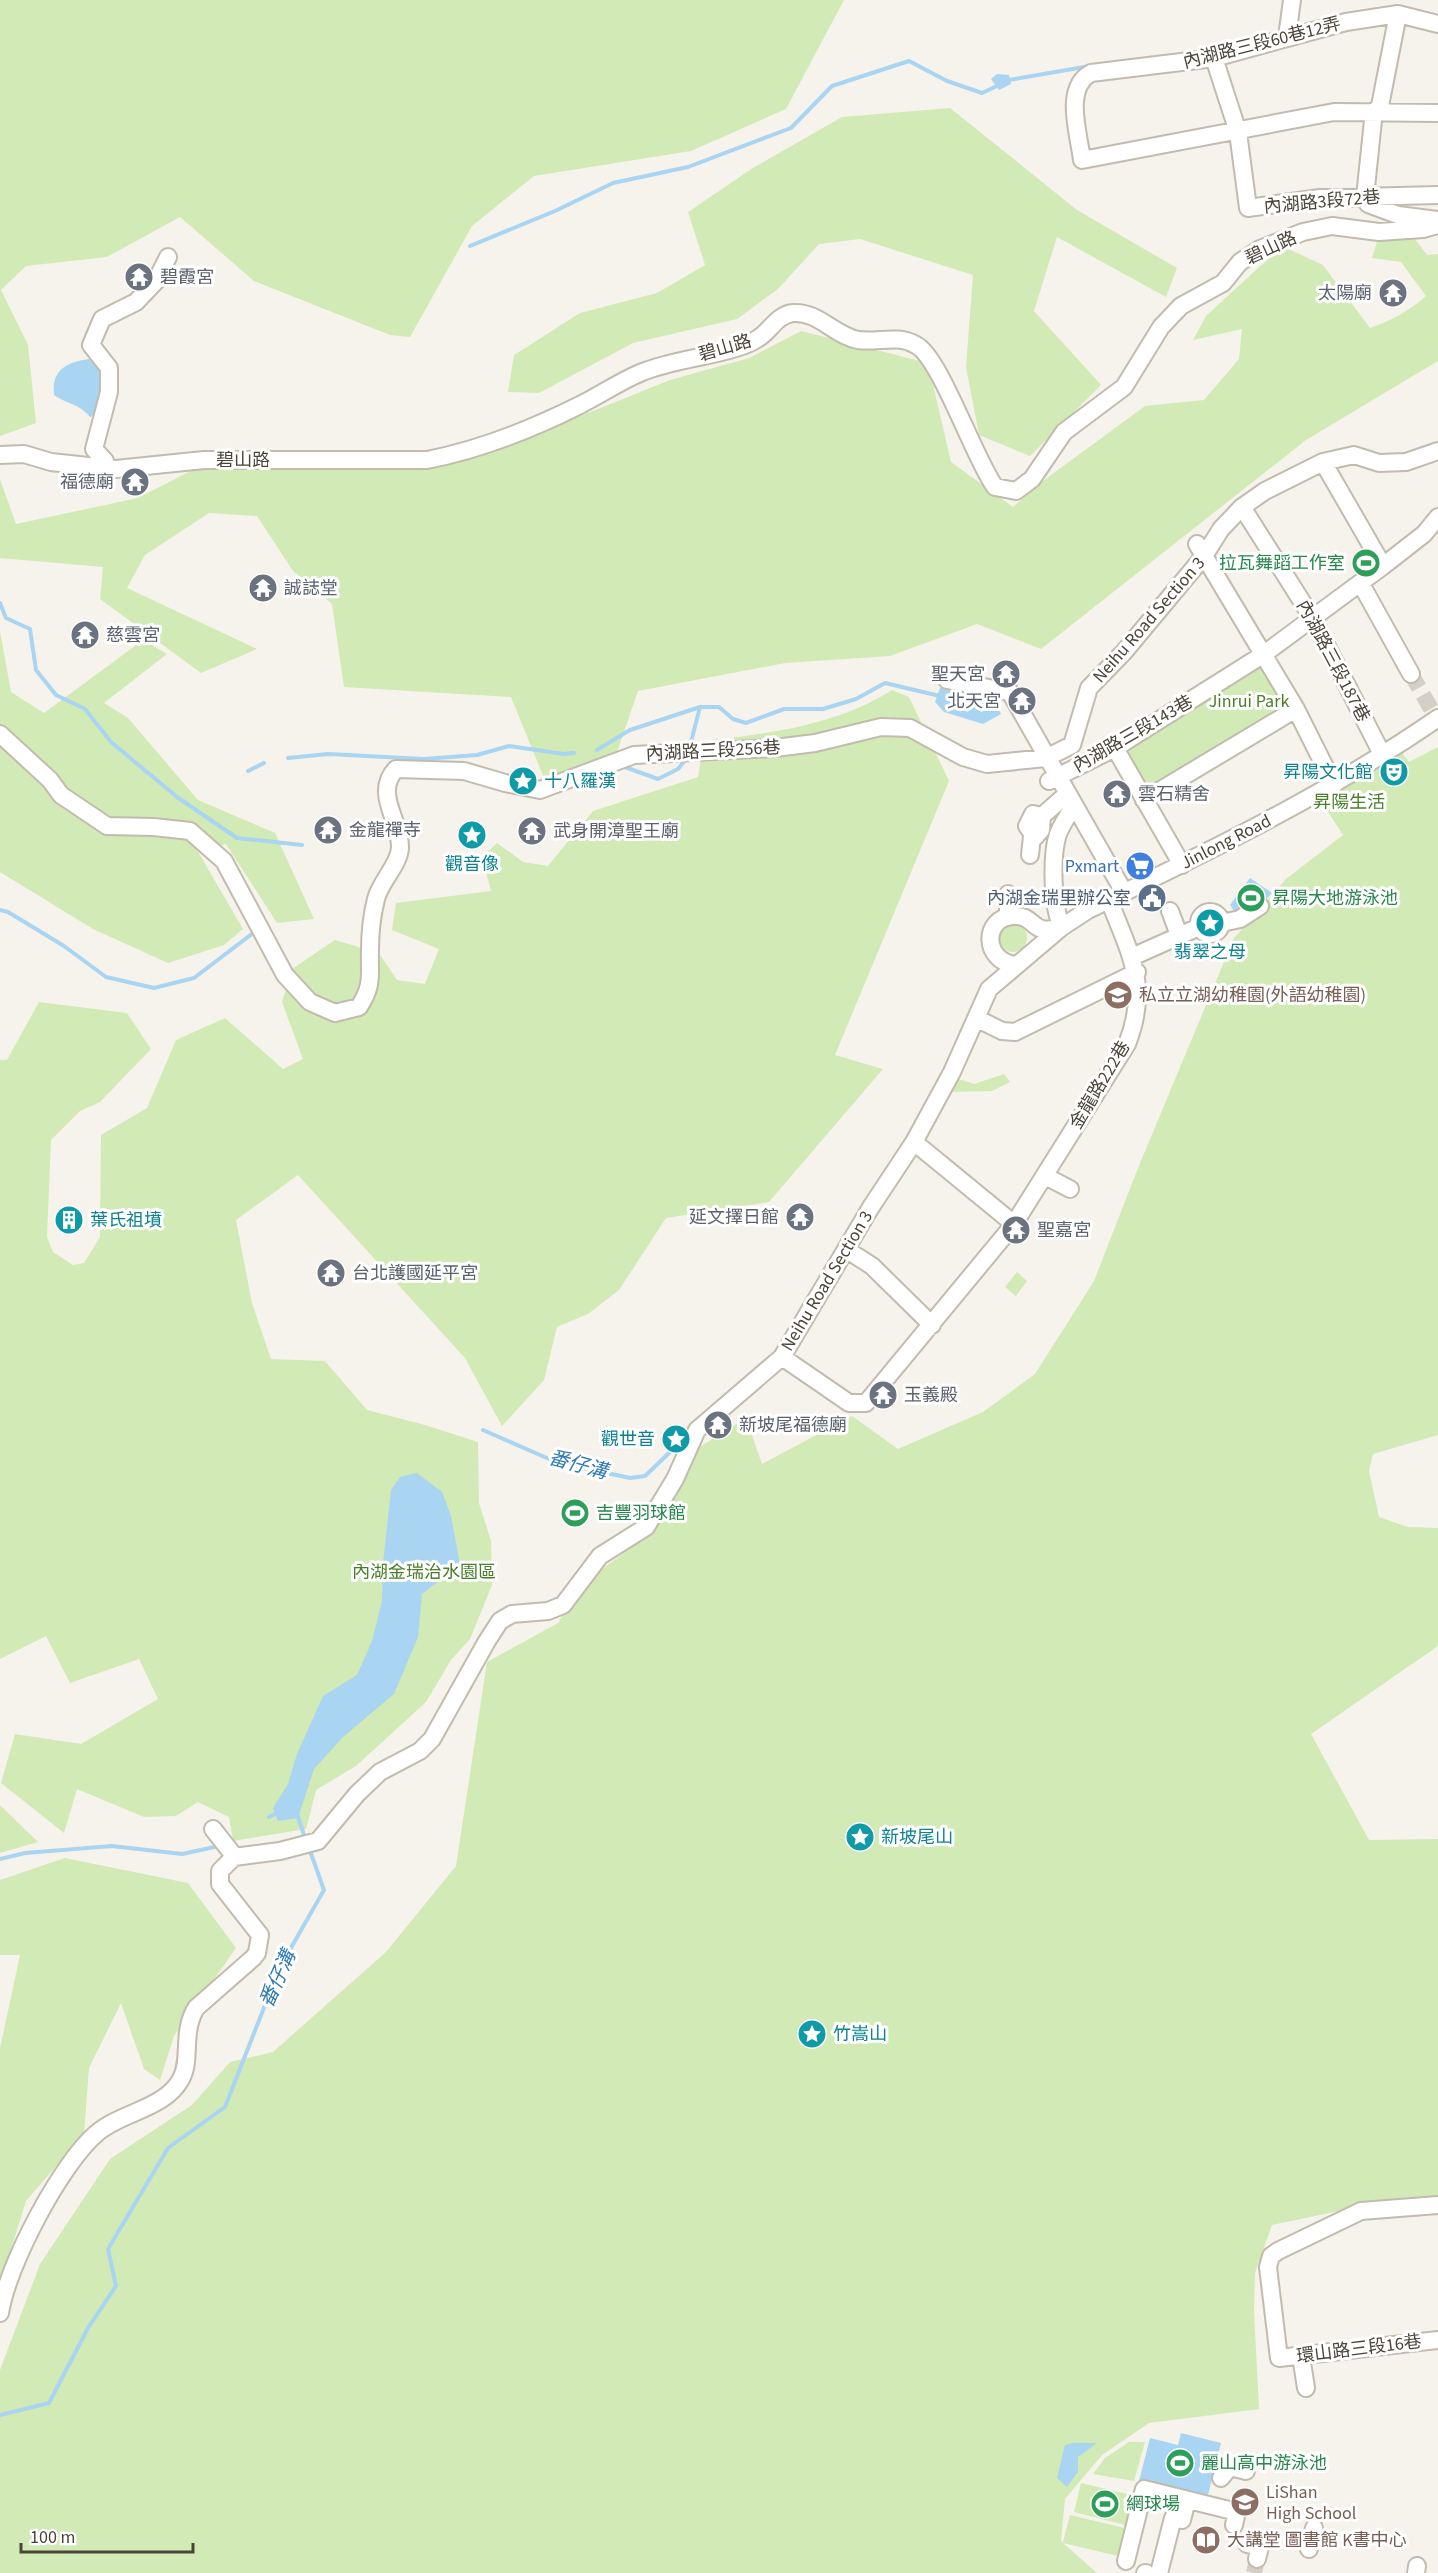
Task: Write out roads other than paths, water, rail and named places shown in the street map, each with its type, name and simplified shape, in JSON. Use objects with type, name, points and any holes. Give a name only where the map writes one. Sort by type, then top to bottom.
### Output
[{"type":"street","points":[[1287,37],[1292,0]]},
{"type":"street","points":[[1438,24],[1398,14],[1376,111],[1365,197],[1368,204],[1380,210],[1438,220]]},
{"type":"street","name":"內湖路三段60巷12弄","points":[[1238,132],[1082,160],[1074,93],[1080,79],[1091,73],[1214,58],[1346,22],[1398,14]]},
{"type":"street","points":[[1214,58],[1238,132],[1334,112],[1438,113]]},
{"type":"street","name":"內湖路3段72巷","points":[[1238,132],[1248,208],[1320,198],[1438,195]]},
{"type":"street","name":"碧山路","points":[[0,455],[24,454],[51,462],[107,468],[204,460],[427,460],[461,454],[578,406],[640,374],[696,356],[736,348],[759,339],[774,322],[791,313],[810,315],[846,338],[867,341],[892,338],[918,345],[939,374],[983,471],[995,486],[1016,491],[1032,479],[1064,432],[1124,387],[1161,327],[1180,306],[1223,283],[1246,257],[1303,232],[1332,226],[1379,232],[1423,229],[1438,225]]},
{"type":"street","points":[[107,468],[105,461],[94,449],[109,392],[109,368],[91,345],[102,319],[136,302],[156,281],[168,257]]},
{"type":"street","name":"Neihu Road Section 3","points":[[1072,745],[1089,688],[1124,652],[1200,550],[1242,507],[1265,491],[1323,462],[1354,455],[1379,463],[1406,462],[1438,451]]},
{"type":"street","points":[[1323,462],[1383,566]]},
{"type":"street","name":"內湖路三段187巷","points":[[1242,507],[1313,619],[1383,756]]},
{"type":"street","name":"內湖路三段143巷","points":[[1053,779],[1115,748],[1264,654],[1361,584],[1424,534],[1438,517]]},
{"type":"street","points":[[1200,550],[1296,709],[1334,785]]},
{"type":"street","points":[[1361,584],[1411,674]]},
{"type":"street","name":"金龍路222巷","points":[[782,1357],[849,1403],[866,1403],[1014,1224],[1127,1044],[1134,1027],[1138,997],[1134,964],[1117,896],[1071,800],[1053,779],[1047,758],[1010,692],[947,680]]},
{"type":"street","points":[[1144,800],[1296,709]]},
{"type":"street","name":"Jinlong Road","points":[[1015,965],[1062,927],[1117,896],[1182,865],[1334,785],[1383,756],[1438,718]]},
{"type":"street","name":"內湖路三段256巷","points":[[0,734],[50,780],[61,795],[107,826],[190,831],[224,861],[285,975],[310,1002],[335,1013],[359,1007],[369,993],[372,973],[369,951],[376,897],[400,849],[386,792],[388,778],[396,769],[464,771],[540,790],[634,755],[775,748],[815,743],[881,726],[910,728],[963,757],[987,764],[1047,758]]},
{"type":"street","points":[[1047,758],[1072,745],[1081,765]]},
{"type":"street","points":[[1115,748],[1182,865]]},
{"type":"street","points":[[1030,855],[1032,836],[1027,826],[1029,818],[1033,814],[1042,816],[1071,800]]},
{"type":"street","points":[[1015,965],[999,960],[990,946],[993,930],[1008,917],[1021,917],[1047,932],[1062,927],[1056,909],[1054,850],[1071,800]]},
{"type":"street","points":[[1008,894],[1008,917]]},
{"type":"street","points":[[975,1018],[1002,1031],[1015,1032],[1134,964],[1179,935],[1199,927],[1201,916],[1206,912],[1217,913],[1222,923],[1240,920],[1260,906]]},
{"type":"street","points":[[1170,911],[1179,935]]},
{"type":"street","name":"Neihu Road Section 3","points":[[235,1857],[280,1851],[318,1841],[357,1794],[380,1772],[420,1751],[432,1738],[487,1641],[501,1621],[513,1614],[548,1611],[563,1605],[600,1556],[646,1527],[675,1479],[697,1430],[782,1357],[871,1207],[914,1142],[952,1072],[989,989],[1015,965]]},
{"type":"street","points":[[914,1142],[1014,1224]]},
{"type":"street","points":[[1045,1176],[1070,1189]]},
{"type":"street","points":[[847,1250],[872,1266],[932,1325]]},
{"type":"street","points":[[0,2313],[34,2218],[78,2155],[97,2132],[163,2098],[182,2079],[190,2018],[196,2008],[258,1953],[260,1935],[220,1884],[220,1871],[235,1857],[213,1829]]},
{"type":"street","name":"環山路三段16巷","points":[[1438,2205],[1361,2211],[1271,2256],[1269,2280],[1279,2358],[1438,2340]]},
{"type":"street","points":[[1301,2356],[1306,2388]]},
{"type":"street","points":[[1221,2478],[1230,2467],[1246,2471]]},
{"type":"street","points":[[1126,2561],[1144,2489],[1237,2512],[1234,2525]]},
{"type":"street","points":[[1159,2573],[1173,2518],[1182,2520],[1187,2500]]},
{"type":"street","points":[[1309,2549],[1314,2528]]},
{"type":"street","points":[[1247,2544],[1260,2547],[1257,2559]]},
{"type":"water","points":[[997,74],[1009,75],[1011,84],[999,90],[991,79]]},
{"type":"water","points":[[89,359],[103,369],[104,412],[90,417],[86,412],[54,395],[55,379],[58,373],[67,365]]},
{"type":"water","points":[[949,684],[992,697],[1001,714],[983,724],[944,712],[935,702],[940,688]]},
{"type":"water","name":"昇陽大地游泳池","points":[[1250,878],[1272,893],[1262,904],[1238,917],[1230,905]]},
{"type":"water","points":[[417,1473],[442,1492],[451,1516],[462,1575],[443,1578],[422,1594],[418,1637],[394,1694],[343,1737],[314,1769],[298,1818],[278,1821],[273,1808],[288,1784],[297,1754],[323,1696],[357,1675],[372,1641],[382,1601],[383,1563],[391,1490],[400,1477]]},
{"type":"water","name":"麗山高中游泳池","points":[[1181,2433],[1221,2443],[1207,2499],[1139,2481],[1150,2438],[1178,2445]]},
{"type":"water","points":[[1097,2443],[1078,2457],[1078,2472],[1067,2487],[1057,2478],[1065,2445]]},
{"type":"waterway","points":[[470,246],[555,211],[613,183],[688,167],[791,128],[832,86],[909,61],[947,81],[982,93],[999,85]]},
{"type":"waterway","points":[[1009,80],[1090,66]]},
{"type":"waterway","points":[[0,603],[6,618],[30,629],[36,670],[56,695],[85,709],[111,742],[177,797],[237,838],[302,845]]},
{"type":"waterway","points":[[597,750],[630,730],[700,707],[719,707],[733,719],[746,723],[784,709],[823,709],[856,699],[885,683],[940,696]]},
{"type":"waterway","points":[[690,746],[700,707]]},
{"type":"waterway","points":[[288,758],[328,754],[424,759],[477,755],[509,746],[564,754],[574,753]]},
{"type":"waterway","points":[[622,766],[658,779],[678,769],[686,759]]},
{"type":"waterway","points":[[248,771],[264,763]]},
{"type":"waterway","points":[[0,910],[8,912],[64,946],[106,977],[154,988],[194,978],[257,930]]},
{"type":"waterway","name":"番仔溝","points":[[483,1430],[556,1462],[630,1478],[645,1476],[669,1453]]},
{"type":"waterway","points":[[269,1817],[279,1812]]},
{"type":"waterway","name":"番仔溝","points":[[297,1814],[305,1838]]},
{"type":"waterway","name":"番仔溝","points":[[0,1859],[25,1853],[112,1846],[182,1854],[219,1846]]},
{"type":"waterway","name":"番仔溝","points":[[0,2415],[49,2403],[88,2328],[116,2286],[108,2249],[168,2148],[225,2107],[280,1967],[324,1890],[309,1848]]},
{"type":"tunnel","points":[[1411,674],[1437,719]]},
{"type":"tunnel","points":[[1254,2573],[1257,2559]]},
{"type":"place","name":"碧霞宮","points":[[139,277]]},
{"type":"place","name":"太陽廟","points":[[1393,293]]},
{"type":"place","name":"福德廟","points":[[135,482]]},
{"type":"place","name":"拉瓦舞蹈工作室","points":[[1366,563]]},
{"type":"place","name":"誠誌堂","points":[[263,588]]},
{"type":"place","name":"慈雲宮","points":[[85,635]]},
{"type":"place","name":"聖天宮","points":[[1006,674]]},
{"type":"place","name":"北天宮","points":[[1022,701]]},
{"type":"place","name":"昇陽文化館","points":[[1394,772]]},
{"type":"place","name":"十八羅漢","points":[[523,781]]},
{"type":"place","name":"雲石精舍","points":[[1117,794]]},
{"type":"place","name":"金龍禪寺","points":[[328,830]]},
{"type":"place","name":"武身開漳聖王廟","points":[[532,831]]},
{"type":"place","name":"觀音像","points":[[472,835]]},
{"type":"place","name":"Pxmart","points":[[1140,866]]},
{"type":"place","name":"內湖金瑞里辦公室","points":[[1152,898]]},
{"type":"place","name":"昇陽大地游泳池","points":[[1251,898]]},
{"type":"place","name":"翡翠之母","points":[[1210,923]]},
{"type":"place","name":"私立立湖幼稚園(外語幼稚園)","points":[[1118,995]]},
{"type":"place","name":"延文擇日館","points":[[800,1217]]},
{"type":"place","name":"葉氏祖墳","points":[[69,1220]]},
{"type":"place","name":"聖嘉宮","points":[[1016,1230]]},
{"type":"place","name":"台北護國延平宮","points":[[331,1273]]},
{"type":"place","name":"玉義殿","points":[[883,1395]]},
{"type":"place","name":"新坡尾福德廟","points":[[718,1425]]},
{"type":"place","name":"觀世音","points":[[676,1439]]},
{"type":"place","name":"吉豐羽球館","points":[[575,1513]]},
{"type":"place","name":"新坡尾山","points":[[860,1837]]},
{"type":"place","name":"竹嵩山","points":[[812,2034]]},
{"type":"place","name":"麗山高中游泳池","points":[[1180,2463]]},
{"type":"place","name":"LiShan High School","points":[[1245,2502]]},
{"type":"place","name":"網球場","points":[[1105,2504]]},
{"type":"place","name":"大講堂 圖書館 K書中心","points":[[1206,2540]]},
{"type":"park label","name":"Jinrui Park","points":[[1249,701]]},
{"type":"park label","name":"昇陽生活","points":[[1349,802]]},
{"type":"park label","name":"內湖金瑞治水園區","points":[[424,1572]]}]
